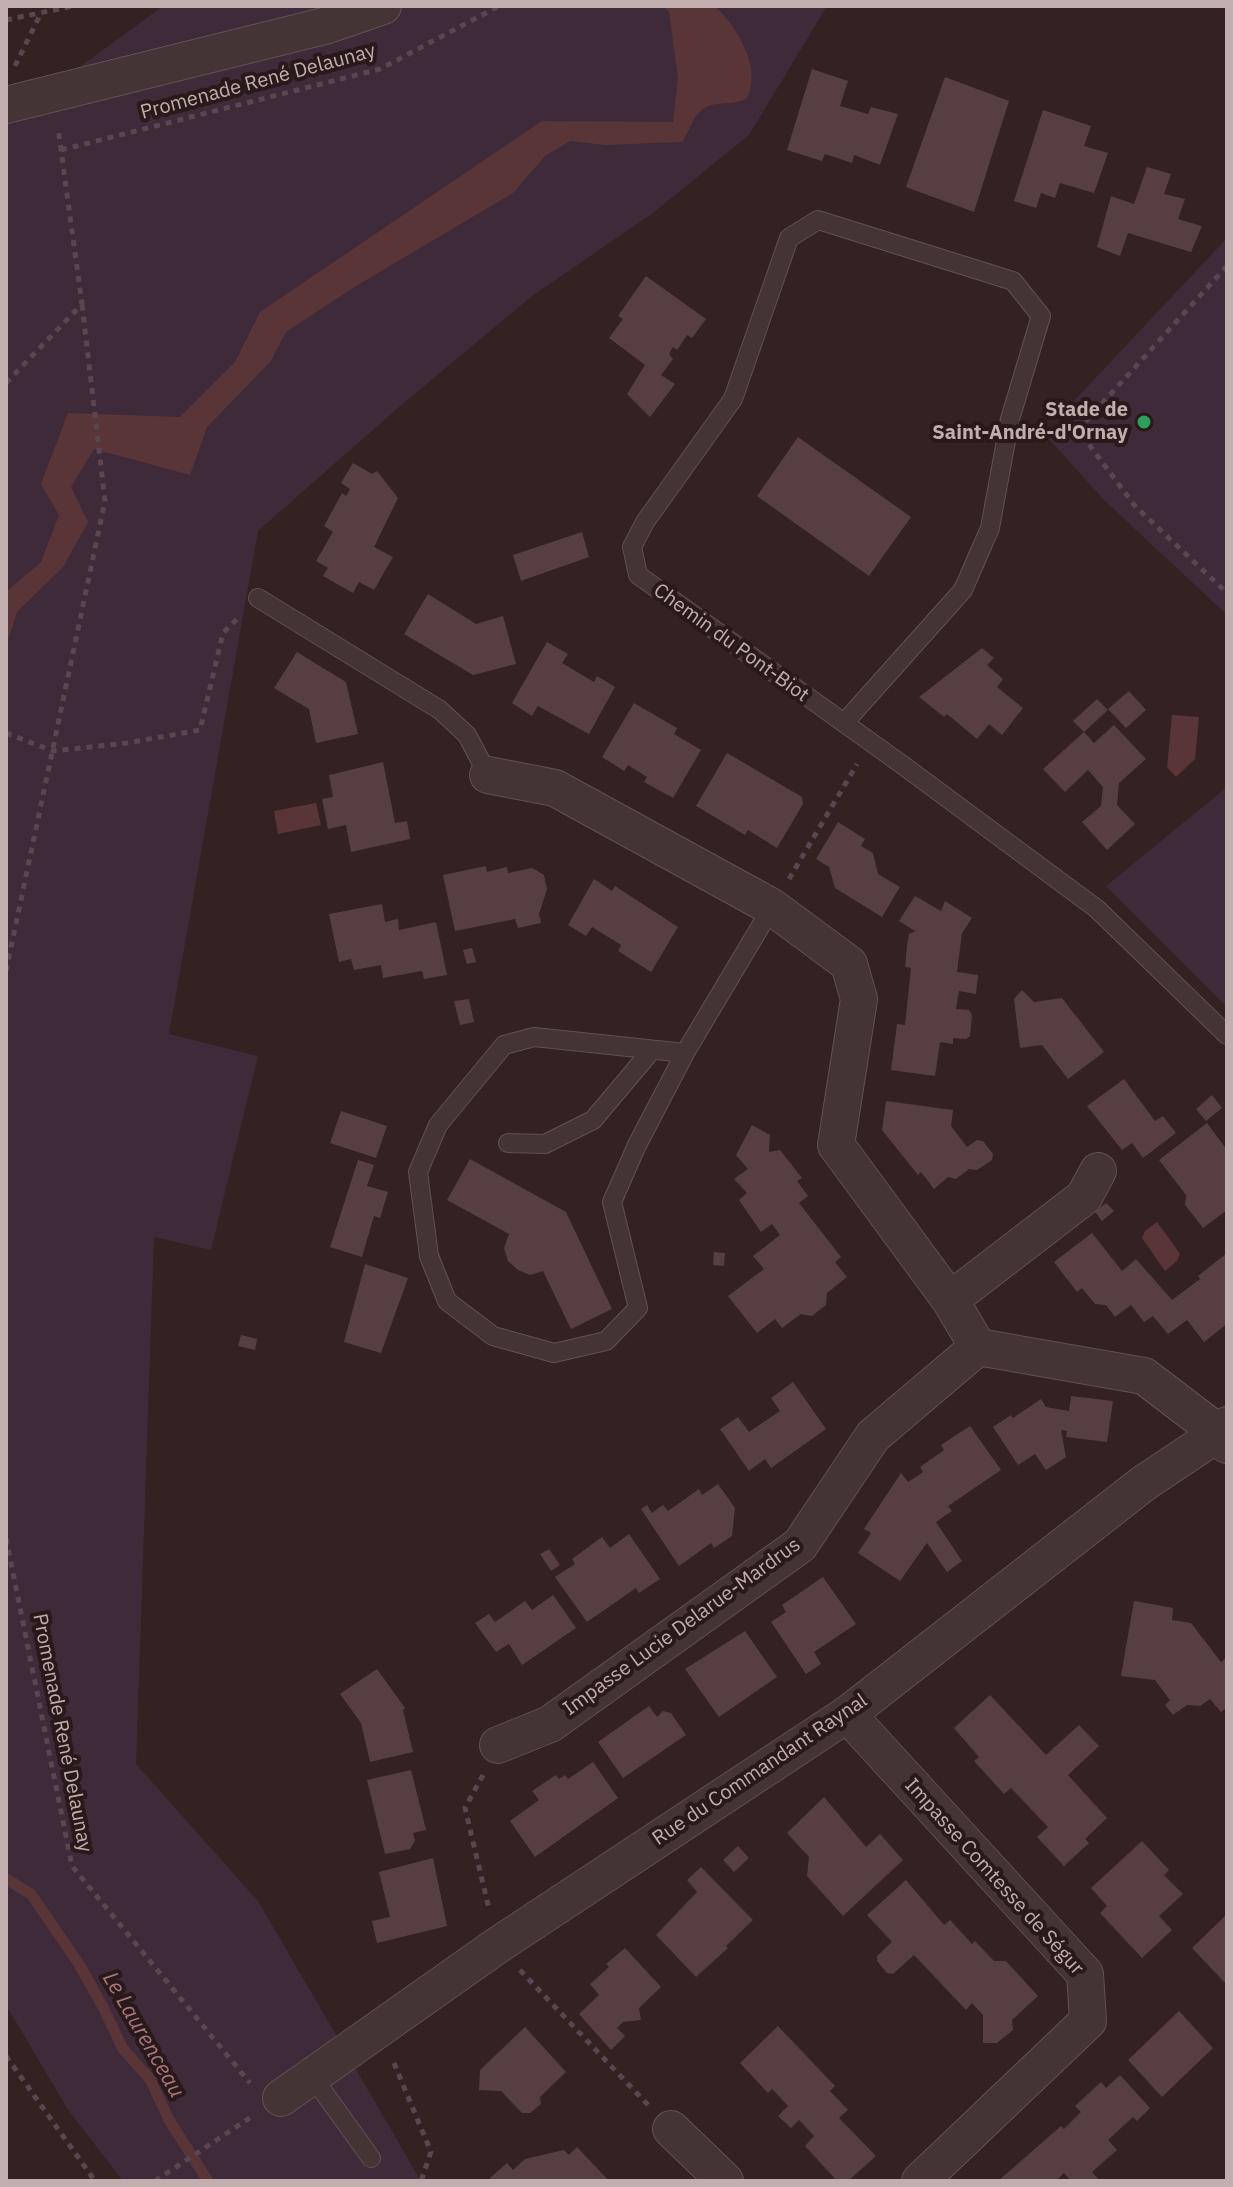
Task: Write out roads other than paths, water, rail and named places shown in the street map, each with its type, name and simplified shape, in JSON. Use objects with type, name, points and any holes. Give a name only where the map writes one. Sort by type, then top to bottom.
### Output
[{"type":"street","points":[[9,89],[53,93],[328,25],[383,6]]},
{"type":"street","points":[[488,775],[555,788],[772,907],[849,964],[859,999],[836,1145],[950,1300],[978,1347],[1144,1376],[1224,1435]]},
{"type":"street","points":[[950,1300],[1084,1197],[1098,1171]]},
{"type":"street","name":"Impasse Lucie Delarue-Mardrus","points":[[498,1745],[550,1724],[800,1545],[873,1436],[978,1347]]},
{"type":"street","name":"Rue du Commandant Raynal","points":[[270,2096],[312,2076],[498,1945],[849,1713],[1144,1483],[1224,1435]]},
{"type":"street","name":"Impasse Comtesse de Ségur","points":[[849,1713],[1085,1974],[1088,2021],[920,2181]]},
{"type":"street","points":[[671,2129],[725,2181]]},
{"type":"lane","name":"Chemin du Pont-Biot","points":[[844,723],[963,590],[990,528],[1010,419],[1041,316],[1013,281],[818,220],[789,238],[733,399],[645,522],[632,547],[638,575],[1097,909],[1227,1035]]},
{"type":"lane","points":[[258,598],[440,710],[467,735],[488,775]]},
{"type":"lane","points":[[685,1053],[534,1037],[504,1045],[438,1125],[418,1172],[429,1256],[447,1301],[493,1336],[554,1353],[606,1341],[638,1308],[612,1202],[637,1145],[685,1053],[772,907]]},
{"type":"lane","points":[[508,1143],[545,1144],[593,1120],[652,1050]]},
{"type":"lane","points":[[312,2076],[371,2158]]},
{"type":"waterway","name":"Le Laurenceau","points":[[6,1879],[31,1894],[79,1964],[123,2049],[150,2079],[169,2120],[208,2181]]},
{"type":"place","name":"Stade de Saint-André-d'Ornay","points":[[1144,422]]}]
